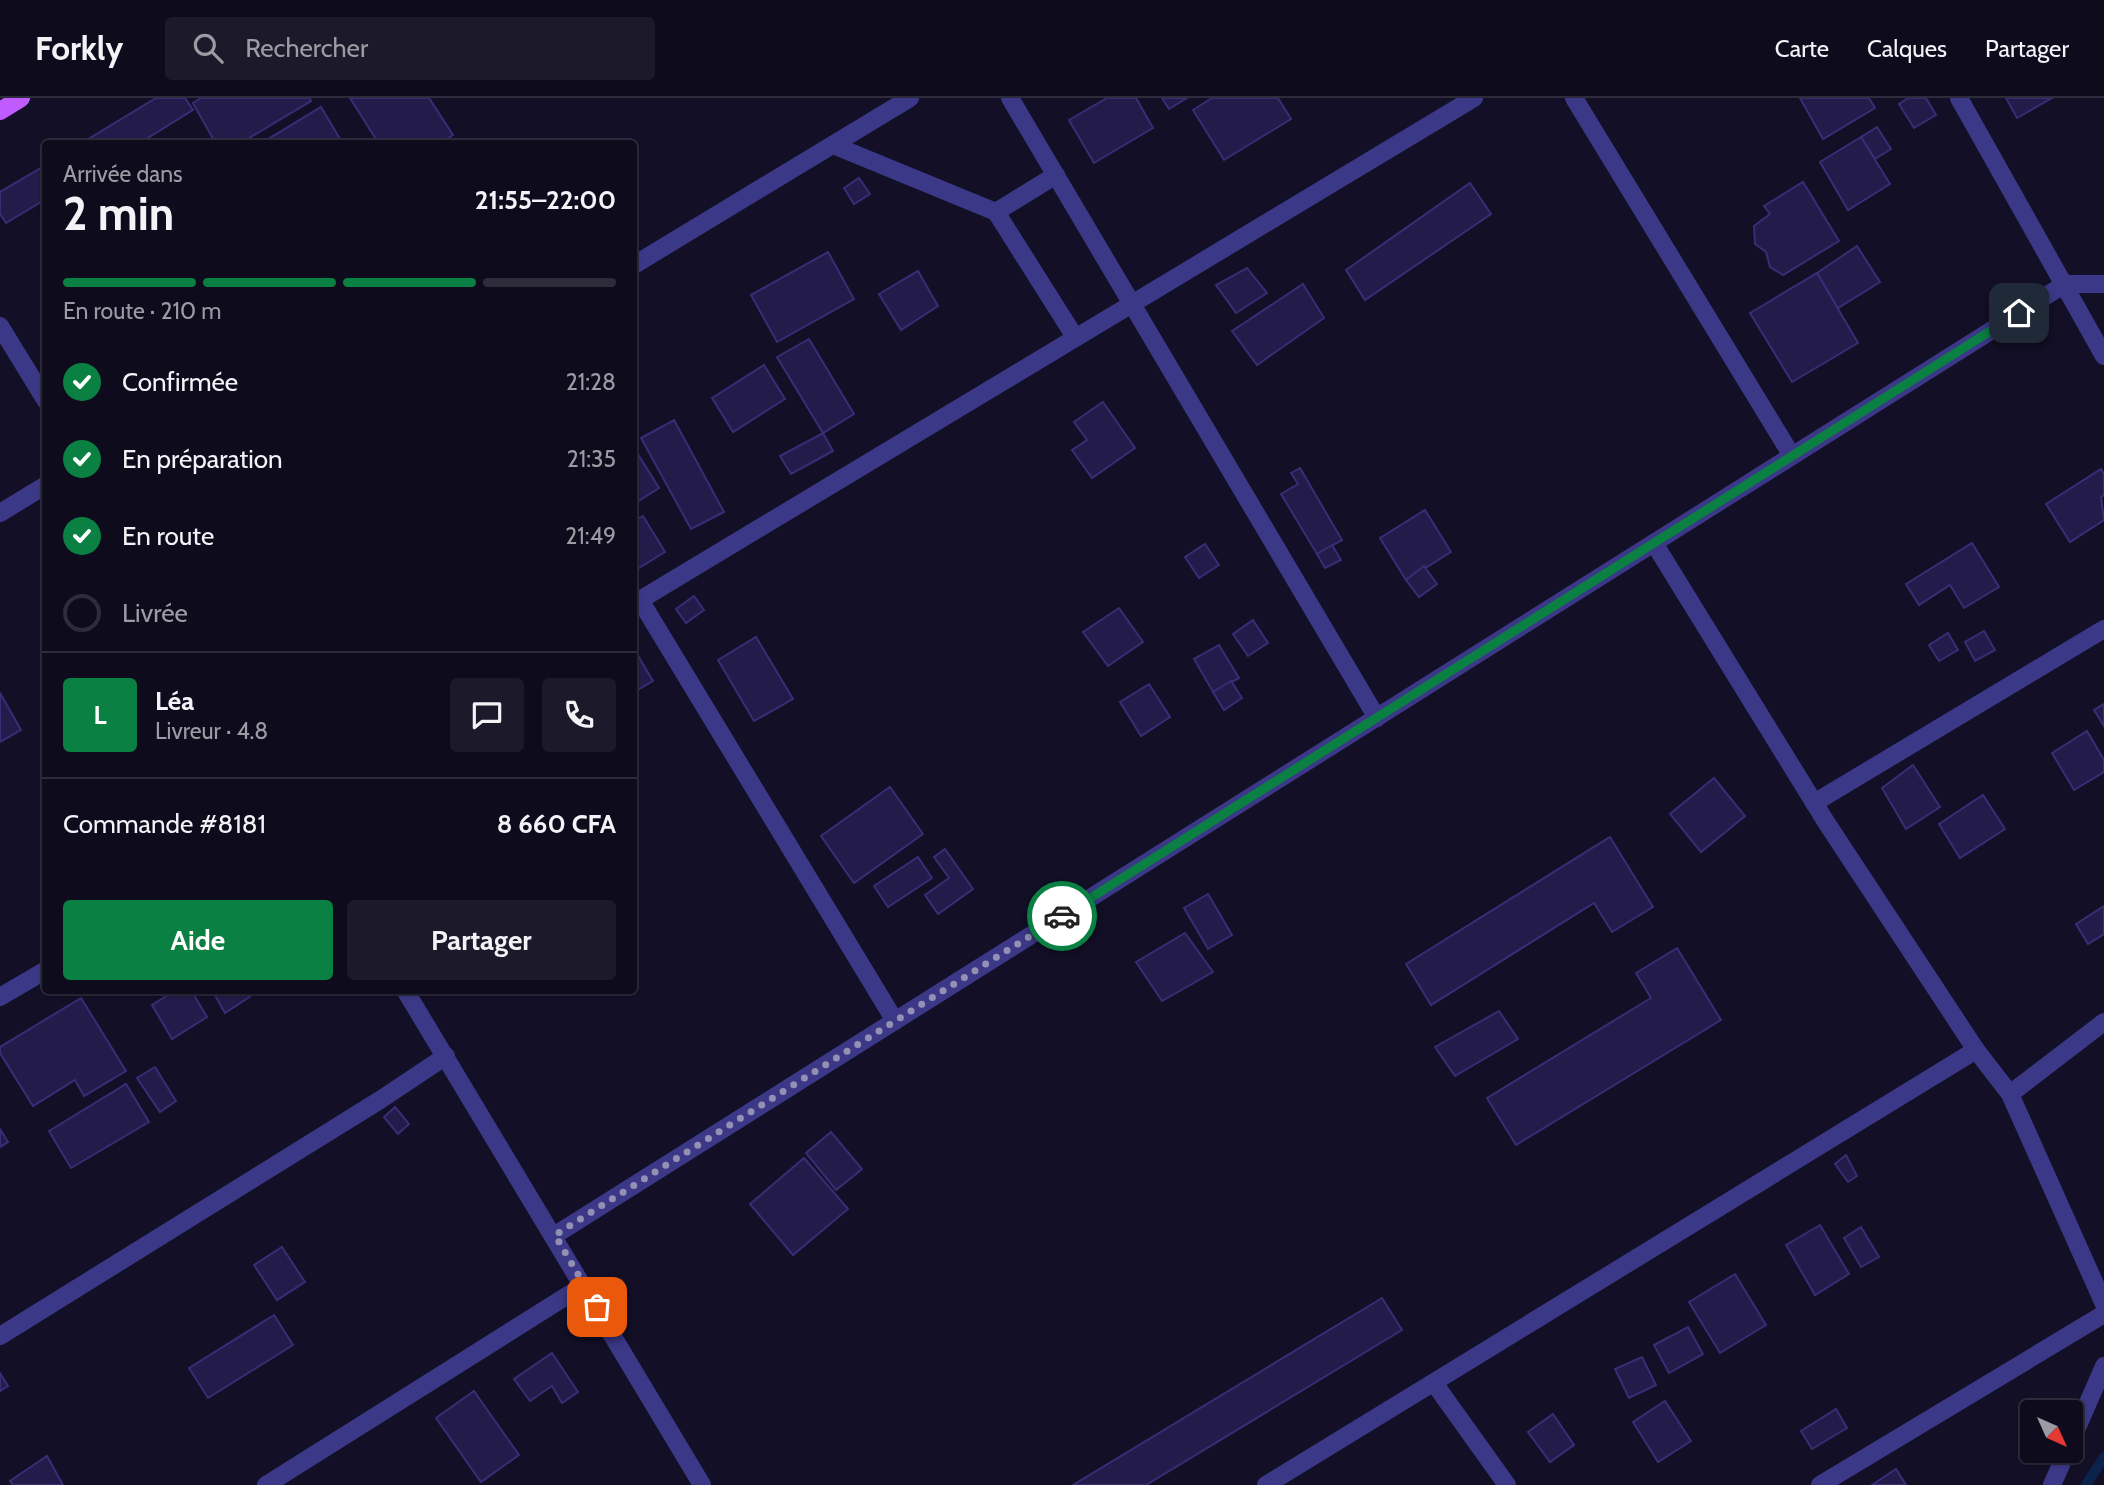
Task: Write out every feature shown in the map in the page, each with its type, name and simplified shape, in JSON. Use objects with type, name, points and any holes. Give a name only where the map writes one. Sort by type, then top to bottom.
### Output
[{"type":"main road","points":[[0,111],[21,98]]},
{"type":"street","points":[[637,263],[910,98]]},
{"type":"street","points":[[1010,98],[1377,718]]},
{"type":"street","points":[[895,1021],[640,600],[1474,98]]},
{"type":"street","points":[[1574,98],[1792,456]]},
{"type":"street","points":[[1959,98],[2104,356]]},
{"type":"street","points":[[833,145],[996,212],[1075,337]]},
{"type":"street","points":[[996,212],[1056,175]]},
{"type":"street","points":[[555,1235],[2065,284],[2104,284]]},
{"type":"street","points":[[0,326],[42,394]]},
{"type":"street","points":[[0,513],[42,487]]},
{"type":"street","points":[[1654,543],[1814,803],[1976,1050],[2010,1094],[2104,1304]]},
{"type":"street","points":[[1814,803],[2104,629]]},
{"type":"street","points":[[0,997],[42,972]]},
{"type":"street","points":[[407,994],[555,1235],[702,1485]]},
{"type":"street","points":[[2010,1094],[2104,1022]]},
{"type":"street","points":[[1266,1485],[1976,1050]]},
{"type":"street","points":[[0,1336],[368,1108],[446,1056]]},
{"type":"street","points":[[266,1485],[584,1284]]},
{"type":"street","points":[[1820,1485],[2104,1314]]},
{"type":"street","points":[[2083,1414],[2104,1366]]},
{"type":"street","points":[[1434,1382],[1507,1485]]},
{"type":"street","points":[[2052,1485],[2062,1463]]},
{"type":"building","points":[[156,98],[185,98],[193,110],[144,140],[87,140]]},
{"type":"building","points":[[201,98],[310,98],[311,101],[246,140],[214,140],[193,103]]},
{"type":"building","points":[[350,98],[429,98],[453,135],[445,140],[376,140]]},
{"type":"building","points":[[1107,98],[1136,98],[1153,128],[1094,163],[1069,120]]},
{"type":"building","points":[[1162,98],[1187,98],[1169,109]]},
{"type":"building","points":[[1212,98],[1278,98],[1291,119],[1224,160],[1193,110]]},
{"type":"building","points":[[1800,98],[1869,98],[1875,108],[1823,139]]},
{"type":"building","points":[[1908,98],[1926,98],[1936,115],[1914,128],[1899,104]]},
{"type":"building","points":[[2006,98],[2052,98],[2017,118]]},
{"type":"building","points":[[321,107],[341,140],[267,140]]},
{"type":"building","points":[[1877,127],[1891,149],[1875,159],[1861,137]]},
{"type":"building","points":[[1861,137],[1890,184],[1848,210],[1820,162]]},
{"type":"building","points":[[42,167],[42,201],[6,223],[0,214],[0,192]]},
{"type":"building","points":[[859,178],[870,194],[854,204],[844,188]]},
{"type":"building","points":[[1803,182],[1839,241],[1783,275],[1770,267],[1766,252],[1755,244],[1754,226],[1770,214],[1764,206]]},
{"type":"building","points":[[1470,183],[1491,214],[1365,300],[1346,270]]},
{"type":"building","points":[[1857,246],[1880,282],[1838,308],[1817,273]]},
{"type":"building","points":[[828,252],[854,299],[777,342],[751,295]]},
{"type":"building","points":[[1247,268],[1267,293],[1236,313],[1216,285]]},
{"type":"building","points":[[918,271],[938,306],[901,330],[879,294]]},
{"type":"building","points":[[1817,273],[1858,343],[1792,382],[1750,313]]},
{"type":"building","points":[[1303,284],[1324,318],[1257,365],[1232,331]]},
{"type":"building","points":[[809,339],[854,414],[823,433],[777,357]]},
{"type":"building","points":[[764,365],[785,399],[733,432],[712,398]]},
{"type":"building","points":[[1103,402],[1135,448],[1092,478],[1072,450],[1087,440],[1074,422]]},
{"type":"building","points":[[674,420],[724,512],[691,529],[641,438]]},
{"type":"building","points":[[823,433],[833,451],[791,474],[780,456]]},
{"type":"building","points":[[637,453],[659,488],[637,502]]},
{"type":"building","points":[[1300,468],[1342,540],[1317,554],[1281,494],[1298,484],[1291,473]]},
{"type":"building","points":[[2101,469],[2104,474],[2104,495],[2101,497],[2104,520],[2070,542],[2046,504]]},
{"type":"building","points":[[1425,510],[1451,552],[1406,580],[1380,538]]},
{"type":"building","points":[[643,516],[665,552],[637,569],[637,519]]},
{"type":"building","points":[[1972,543],[1999,587],[1964,608],[1950,585],[1919,605],[1906,584]]},
{"type":"building","points":[[1205,544],[1219,565],[1199,578],[1185,557]]},
{"type":"building","points":[[1332,545],[1341,560],[1325,568],[1317,554]]},
{"type":"building","points":[[1424,566],[1437,584],[1419,597],[1406,580]]},
{"type":"building","points":[[694,596],[704,610],[686,623],[676,609]]},
{"type":"building","points":[[1119,608],[1143,642],[1108,666],[1083,632]]},
{"type":"building","points":[[1253,620],[1268,643],[1248,656],[1233,634]]},
{"type":"building","points":[[1984,631],[1995,650],[1975,661],[1965,642]]},
{"type":"building","points":[[1948,633],[1958,650],[1939,661],[1929,645]]},
{"type":"building","points":[[756,637],[793,699],[754,721],[718,660]]},
{"type":"building","points":[[1219,645],[1239,678],[1213,692],[1194,659]]},
{"type":"building","points":[[637,654],[653,681],[637,690]]},
{"type":"building","points":[[1231,681],[1242,698],[1224,710],[1213,692]]},
{"type":"building","points":[[1149,684],[1170,717],[1141,736],[1120,702]]},
{"type":"building","points":[[0,693],[21,730],[0,742]]},
{"type":"building","points":[[2104,704],[2104,726],[2094,710]]},
{"type":"building","points":[[2087,731],[2104,760],[2104,772],[2074,790],[2052,753]]},
{"type":"building","points":[[1913,765],[1940,807],[1906,829],[1882,788]]},
{"type":"building","points":[[1714,778],[1745,816],[1701,852],[1670,814]]},
{"type":"building","points":[[890,787],[923,834],[854,883],[821,836]]},
{"type":"building","points":[[1983,795],[2005,829],[1960,858],[1939,824]]},
{"type":"building","points":[[1610,837],[1653,907],[1612,932],[1594,903],[1431,1005],[1406,964]]},
{"type":"building","points":[[945,849],[973,889],[938,914],[925,895],[949,878],[934,857]]},
{"type":"building","points":[[918,857],[932,878],[888,907],[874,886]]},
{"type":"building","points":[[1208,894],[1232,935],[1208,949],[1184,908]]},
{"type":"building","points":[[2104,906],[2104,934],[2088,944],[2076,924]]},
{"type":"building","points":[[1185,933],[1213,972],[1162,1001],[1136,962]]},
{"type":"building","points":[[1677,948],[1721,1020],[1516,1145],[1487,1098],[1651,998],[1636,973]]},
{"type":"building","points":[[170,994],[193,994],[207,1017],[172,1039],[152,1005]]},
{"type":"building","points":[[214,994],[254,994],[225,1013]]},
{"type":"building","points":[[81,998],[126,1071],[84,1096],[75,1080],[33,1106],[0,1053],[0,1047]]},
{"type":"building","points":[[1499,1011],[1518,1039],[1455,1076],[1435,1047]]},
{"type":"building","points":[[155,1067],[176,1101],[160,1112],[137,1078]]},
{"type":"building","points":[[126,1084],[149,1122],[71,1168],[49,1131]]},
{"type":"building","points":[[395,1107],[409,1124],[398,1134],[384,1117]]},
{"type":"building","points":[[0,1129],[8,1142],[0,1147]]},
{"type":"building","points":[[831,1132],[862,1169],[836,1190],[806,1153]]},
{"type":"building","points":[[1846,1155],[1857,1176],[1848,1182],[1835,1164]]},
{"type":"building","points":[[804,1158],[848,1209],[793,1255],[750,1204]]},
{"type":"building","points":[[1820,1225],[1849,1274],[1815,1295],[1786,1245]]},
{"type":"building","points":[[1861,1227],[1879,1257],[1861,1267],[1844,1238]]},
{"type":"building","points":[[282,1247],[305,1282],[277,1300],[254,1265]]},
{"type":"building","points":[[1735,1274],[1766,1325],[1720,1353],[1689,1302]]},
{"type":"building","points":[[1382,1298],[1402,1330],[1146,1485],[1073,1485]]},
{"type":"building","points":[[274,1315],[293,1345],[208,1398],[189,1368]]},
{"type":"building","points":[[1688,1327],[1703,1354],[1669,1373],[1654,1345]]},
{"type":"building","points":[[552,1353],[578,1392],[562,1403],[552,1386],[530,1401],[514,1379]]},
{"type":"building","points":[[1642,1357],[1656,1385],[1629,1398],[1615,1369]]},
{"type":"building","points":[[0,1373],[8,1386],[0,1391]]},
{"type":"building","points":[[474,1391],[519,1455],[481,1482],[436,1418]]},
{"type":"building","points":[[1665,1401],[1691,1441],[1658,1462],[1633,1422]]},
{"type":"building","points":[[1836,1409],[1847,1428],[1812,1449],[1801,1431]]},
{"type":"building","points":[[1553,1414],[1574,1445],[1550,1462],[1528,1432]]},
{"type":"building","points":[[47,1456],[63,1485],[13,1485],[10,1481]]},
{"type":"building","points":[[1896,1469],[1906,1485],[1872,1485]]},
{"type":"waterway","points":[[2086,1485],[2104,1457]]},
{"type":"way so far","points":[[597,1307],[555,1235],[1062,916]]},
{"type":"route","points":[[1062,916],[2019,313]]}]
